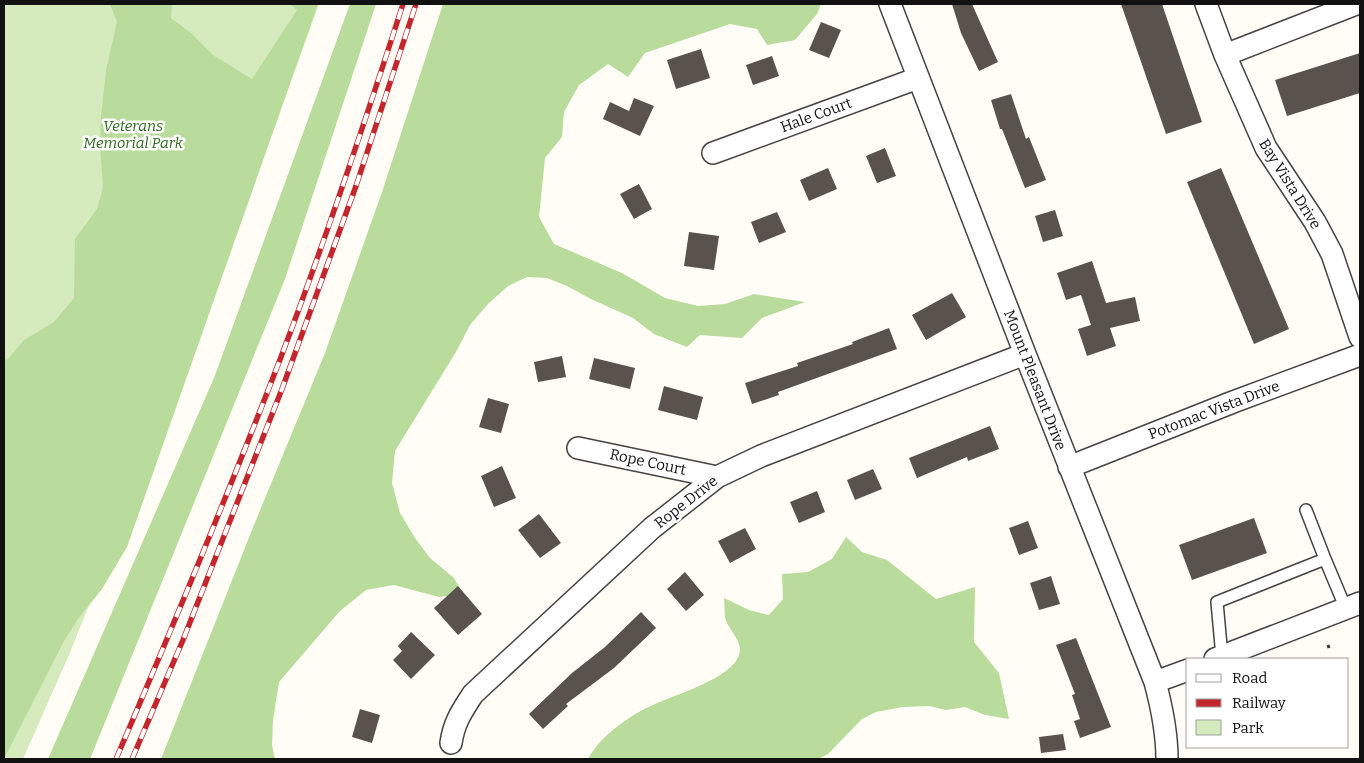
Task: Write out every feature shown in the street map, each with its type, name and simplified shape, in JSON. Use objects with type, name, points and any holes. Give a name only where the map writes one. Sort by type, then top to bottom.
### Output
[{"type":"street","name":"Mount Pleasant Drive","points":[[890,4],[1069,468],[1155,682],[1162,706],[1167,739],[1167,759]]},
{"type":"street","name":"Bay Vista Drive","points":[[1206,4],[1225,55],[1266,148],[1315,222],[1332,254],[1360,336]]},
{"type":"street","points":[[1225,55],[1356,4]]},
{"type":"street","name":"Hale Court","points":[[713,153],[918,78]]},
{"type":"street","name":"Rope Drive","points":[[451,743],[453,728],[473,694],[652,528],[717,477],[761,456],[1025,354]]},
{"type":"street","name":"Potomac Vista Drive","points":[[1069,468],[1234,402],[1360,355]]},
{"type":"street","name":"Rope Court","points":[[578,448],[717,477]]},
{"type":"street","points":[[1218,658],[1353,606]]},
{"type":"street","points":[[1155,682],[1186,671]]},
{"type":"lane","points":[[1306,510],[1325,559],[1353,606]]},
{"type":"lane","points":[[1218,658],[1217,602],[1325,559]]},
{"type":"green space","name":"Veterans Memorial Park","points":[[4,4],[319,4],[218,283],[69,655],[23,759],[4,759]]},
{"type":"green space","name":"Veterans Memorial Park","points":[[110,4],[172,4],[171,18],[191,33],[213,55],[252,79],[297,10],[290,4],[318,4],[127,547],[102,589],[78,619],[64,641],[4,759],[4,361],[8,359],[24,340],[54,322],[74,298],[75,239],[97,209],[103,188],[100,145],[101,117],[106,70],[117,22]]},
{"type":"green space","points":[[350,4],[376,4],[285,279],[90,759],[48,759],[214,378]]},
{"type":"green space","points":[[443,4],[821,4],[817,14],[795,40],[767,45],[757,29],[730,24],[645,53],[628,77],[608,64],[579,85],[564,112],[562,137],[545,158],[539,217],[554,244],[622,273],[665,298],[698,306],[725,304],[754,294],[805,302],[762,318],[742,338],[700,335],[687,347],[654,334],[633,318],[547,278],[527,277],[508,286],[488,304],[470,325],[456,352],[395,451],[392,483],[400,513],[430,558],[454,578],[463,594],[439,597],[394,585],[366,590],[340,611],[279,682],[273,720],[272,745],[275,759],[161,759],[325,353],[382,192]]},
{"type":"green space","points":[[846,537],[862,552],[887,560],[936,599],[975,587],[974,642],[999,673],[1009,719],[985,715],[965,707],[946,710],[929,706],[903,707],[876,712],[862,719],[828,754],[818,759],[588,759],[600,742],[626,720],[655,704],[702,685],[726,671],[734,663],[740,650],[737,640],[726,622],[724,598],[749,610],[769,615],[783,599],[782,574],[808,572],[832,559]]},
{"type":"building","points":[[952,4],[972,4],[998,62],[979,71],[961,33]]},
{"type":"building","points":[[1121,4],[1162,4],[1202,122],[1166,134]]},
{"type":"building","points":[[821,22],[841,30],[829,58],[809,50]]},
{"type":"building","points":[[701,49],[710,78],[676,89],[667,60]]},
{"type":"building","points":[[1360,53],[1360,93],[1287,116],[1275,80]]},
{"type":"building","points":[[772,56],[779,76],[753,85],[746,65]]},
{"type":"building","points":[[1011,94],[1026,139],[1029,137],[1046,180],[1025,188],[1002,129],[1000,129],[991,100]]},
{"type":"building","points":[[634,98],[654,106],[640,136],[603,119],[610,102],[629,111]]},
{"type":"building","points":[[885,148],[896,176],[877,183],[866,156]]},
{"type":"building","points":[[828,168],[837,189],[809,201],[800,180]]},
{"type":"building","points":[[1221,168],[1289,329],[1254,344],[1187,182]]},
{"type":"building","points":[[639,184],[652,209],[634,219],[620,194]]},
{"type":"building","points":[[1055,210],[1063,236],[1043,242],[1035,216]]},
{"type":"building","points":[[777,212],[786,232],[759,243],[751,222]]},
{"type":"building","points":[[689,232],[719,236],[714,270],[684,266]]},
{"type":"building","points":[[1092,261],[1106,303],[1135,297],[1140,321],[1110,328],[1116,346],[1087,356],[1078,329],[1091,325],[1081,295],[1066,300],[1057,273]]},
{"type":"building","points":[[952,293],[966,317],[926,340],[912,315]]},
{"type":"building","points":[[889,328],[897,349],[778,392],[779,395],[752,404],[745,383],[798,366],[797,363],[853,344],[852,342]]},
{"type":"building","points":[[562,356],[566,377],[538,382],[534,362]]},
{"type":"building","points":[[594,358],[635,368],[630,389],[589,379]]},
{"type":"building","points":[[664,386],[703,397],[697,420],[658,410]]},
{"type":"building","points":[[488,398],[509,404],[501,433],[479,427]]},
{"type":"building","points":[[990,426],[999,449],[968,461],[967,457],[917,478],[909,458]]},
{"type":"building","points":[[502,466],[516,498],[494,507],[481,476]]},
{"type":"building","points":[[873,469],[882,489],[855,500],[847,480]]},
{"type":"building","points":[[817,491],[825,512],[799,523],[790,502]]},
{"type":"building","points":[[539,514],[561,543],[540,558],[518,530]]},
{"type":"building","points":[[1254,518],[1267,553],[1192,580],[1179,545]]},
{"type":"building","points":[[1028,521],[1038,548],[1019,555],[1009,528]]},
{"type":"building","points":[[745,528],[756,549],[730,563],[718,541]]},
{"type":"building","points":[[685,572],[704,595],[686,611],[667,589]]},
{"type":"building","points":[[1051,576],[1060,604],[1039,610],[1030,583]]},
{"type":"building","points":[[458,586],[482,614],[458,635],[434,608]]},
{"type":"building","points":[[641,612],[656,628],[614,668],[566,704],[568,706],[543,729],[529,714],[572,673],[605,647]]},
{"type":"building","points":[[411,632],[435,655],[411,679],[393,660],[402,651],[398,646]]},
{"type":"building","points":[[1076,638],[1111,727],[1080,738],[1074,721],[1080,719],[1072,695],[1075,694],[1056,645]]},
{"type":"building","points":[[360,709],[380,715],[372,743],[352,737]]},
{"type":"building","points":[[1063,734],[1066,750],[1041,753],[1039,737]]},
{"type":"railway","points":[[116,759],[159,659],[281,357],[344,181],[403,4]]},
{"type":"railway","points":[[132,759],[183,640],[282,389],[356,186],[416,4]]}]
